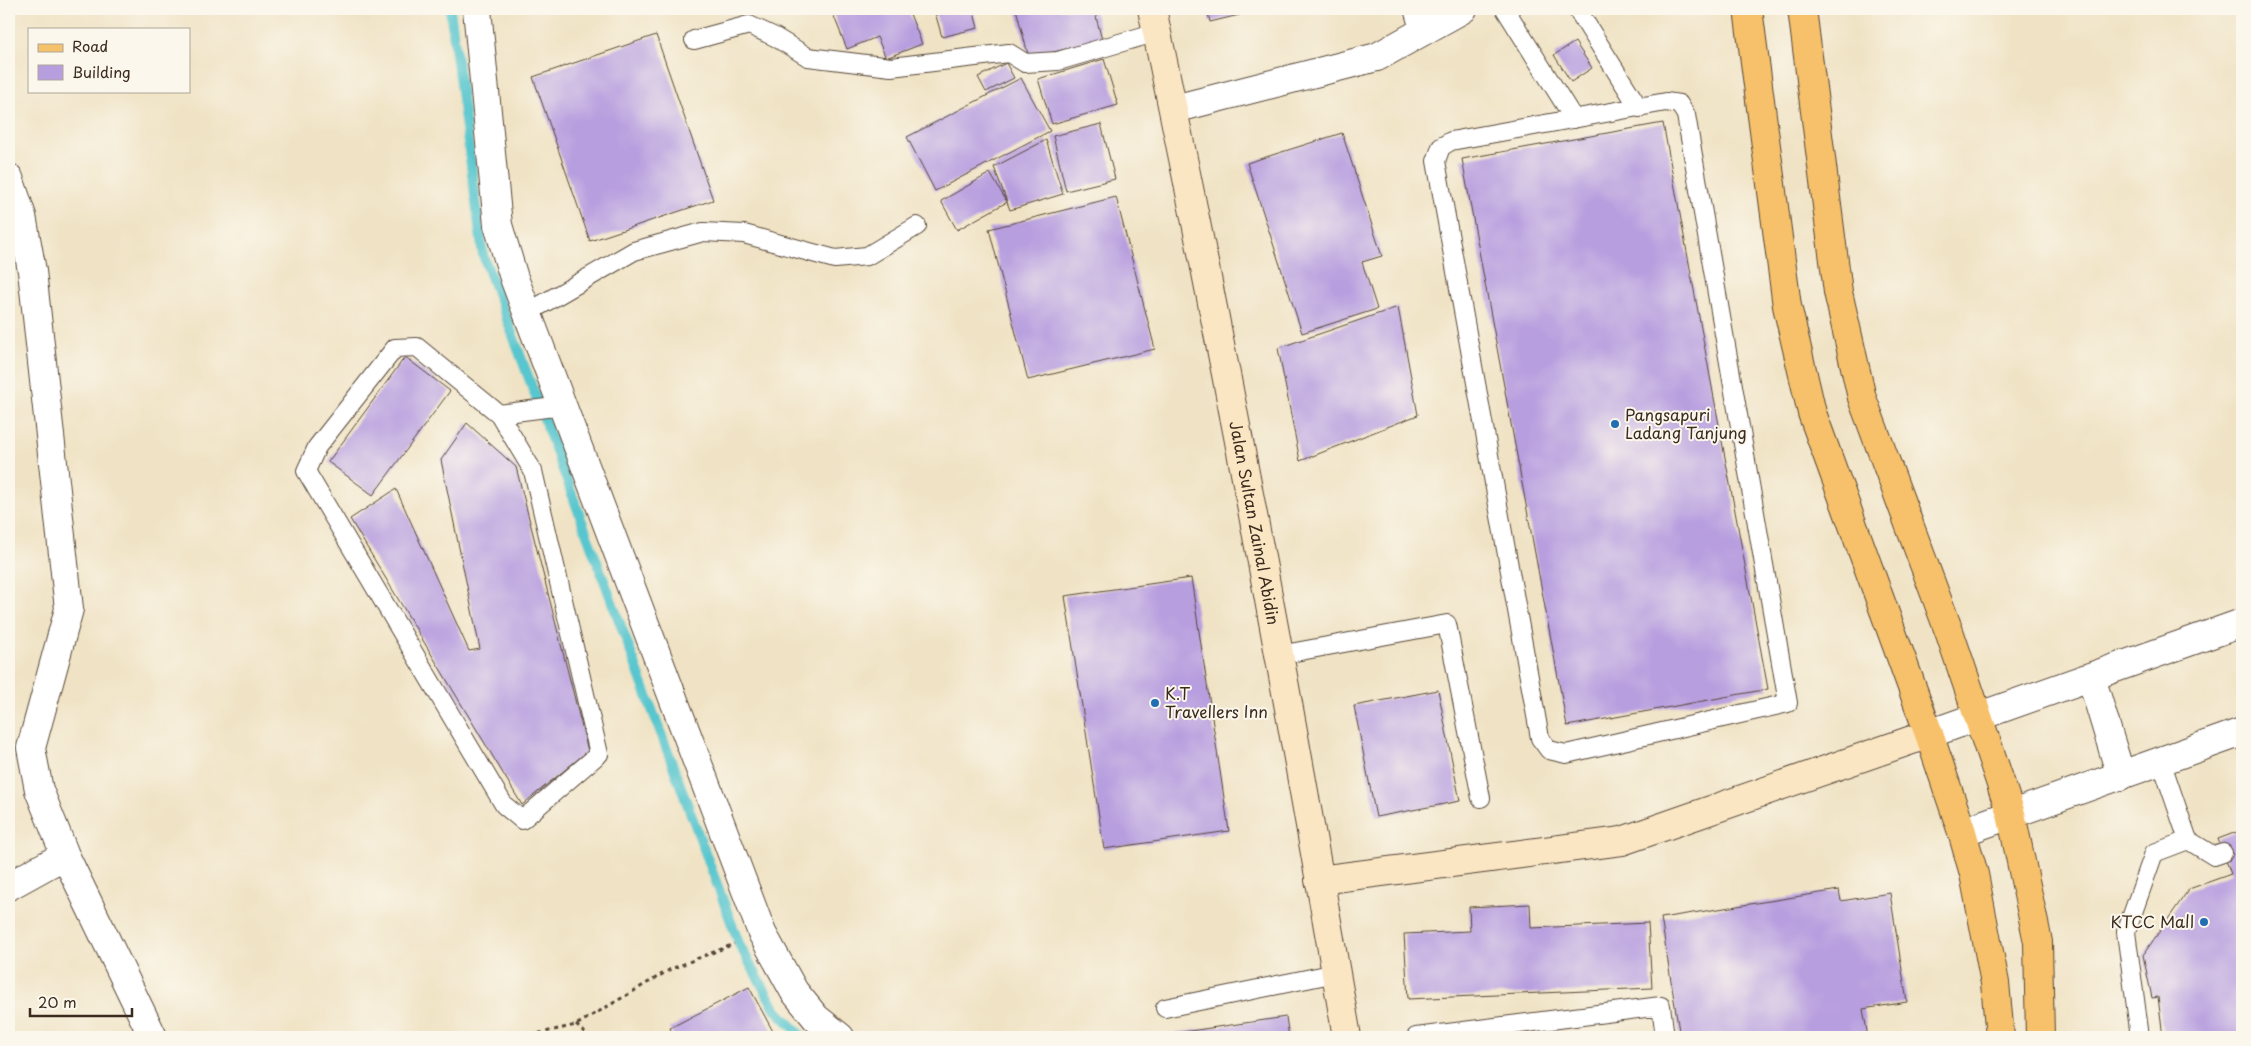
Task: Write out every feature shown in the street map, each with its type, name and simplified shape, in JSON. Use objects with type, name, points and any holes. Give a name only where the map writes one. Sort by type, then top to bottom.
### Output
[{"type":"main road","points":[[1748,9],[1786,306],[1812,413],[1930,734],[1962,832],[1974,874],[1993,974],[2000,1037]]},
{"type":"main road","points":[[1802,9],[1838,292],[1862,398],[1950,634],[2012,814],[2038,942],[2040,1037]]},
{"type":"street","points":[[477,9],[498,225],[527,313],[547,408],[762,933],[794,991],[816,1018],[840,1037]]},
{"type":"street","points":[[1174,109],[1377,57],[1416,21],[1463,9]]},
{"type":"street","name":"Jalan Sultan Zainal Abidin","points":[[1155,21],[1174,109],[1279,655],[1347,1037]]},
{"type":"street","points":[[9,178],[22,216],[32,271],[69,609],[31,748],[39,790],[66,855],[153,1037]]},
{"type":"street","points":[[1319,880],[1622,841],[1930,734],[2241,622]]},
{"type":"street","points":[[2090,677],[2121,776]]},
{"type":"street","points":[[1962,832],[2242,732]]},
{"type":"street","points":[[9,886],[66,855]]},
{"type":"lane","points":[[1505,9],[1574,119]]},
{"type":"lane","points":[[1577,9],[1638,108]]},
{"type":"lane","points":[[694,40],[749,24],[808,57],[891,68],[1009,53],[1025,62],[1058,60],[1155,21]]},
{"type":"lane","points":[[1666,102],[1679,104],[1686,115],[1788,703],[1566,754],[1549,750],[1540,738],[1436,161],[1440,147],[1451,141],[1638,108],[1666,102]]},
{"type":"lane","points":[[527,313],[634,251],[703,232],[744,234],[835,259],[867,256],[917,226]]},
{"type":"lane","points":[[499,414],[533,471],[600,754],[522,820],[504,805],[306,471],[317,447],[395,348],[417,347],[499,414],[547,408]]},
{"type":"lane","points":[[1279,655],[1447,624],[1480,798]]},
{"type":"lane","points":[[2161,761],[2188,840],[2214,856],[2223,853]]},
{"type":"lane","points":[[2140,1037],[2126,932],[2154,853],[2188,840]]},
{"type":"lane","points":[[1165,1008],[1336,973]]},
{"type":"lane","points":[[1416,1037],[1661,1006],[1665,1037]]},
{"type":"path","points":[[523,1037],[576,1025],[671,968],[730,946]]},
{"type":"path","points":[[576,1025],[590,1037]]},
{"type":"building","points":[[831,9],[908,9],[922,44],[886,58],[877,37],[847,49]]},
{"type":"building","points":[[934,9],[973,9],[978,28],[942,37]]},
{"type":"building","points":[[1016,9],[1094,9],[1102,40],[1029,58]]},
{"type":"building","points":[[1207,9],[1264,9],[1210,22]]},
{"type":"building","points":[[656,35],[713,200],[590,241],[533,77]]},
{"type":"building","points":[[1575,42],[1592,68],[1571,82],[1554,55]]},
{"type":"building","points":[[1104,59],[1118,105],[1052,124],[1038,79]]},
{"type":"building","points":[[1006,63],[1014,78],[986,92],[978,77]]},
{"type":"building","points":[[1021,78],[1050,131],[935,191],[907,137]]},
{"type":"building","name":"Pangsapuri Ladang Tanjung","points":[[1663,123],[1768,689],[1567,726],[1462,159]]},
{"type":"building","points":[[1101,124],[1115,179],[1066,191],[1053,136]]},
{"type":"building","points":[[1342,133],[1382,256],[1362,262],[1377,309],[1302,333],[1247,163]]},
{"type":"building","points":[[1046,140],[1063,194],[1010,210],[994,167]]},
{"type":"building","points":[[990,173],[1007,202],[957,230],[941,201]]},
{"type":"building","points":[[1116,197],[1155,349],[1028,380],[989,229]]},
{"type":"building","points":[[1398,307],[1418,415],[1300,461],[1278,348]]},
{"type":"building","points":[[405,357],[450,391],[373,495],[328,462]]},
{"type":"building","points":[[467,423],[516,467],[588,751],[522,805],[350,519],[396,489],[469,651],[480,649],[441,460]]},
{"type":"building","points":[[1191,578],[1229,831],[1104,849],[1065,596]]},
{"type":"building","points":[[1438,690],[1460,801],[1376,817],[1354,706]]},
{"type":"building","name":"KTCC Mall","points":[[2242,830],[2242,1037],[2163,1037],[2158,997],[2152,998],[2143,955],[2189,889],[2231,874],[2218,839]]},
{"type":"building","points":[[1839,890],[1841,901],[1890,893],[1907,1002],[1863,1009],[1868,1037],[1680,1037],[1661,918]]},
{"type":"building","points":[[1530,904],[1531,928],[1648,923],[1652,988],[1408,999],[1404,934],[1470,931],[1469,907]]},
{"type":"building","points":[[749,987],[776,1037],[674,1037],[670,1028]]},
{"type":"building","points":[[1286,1017],[1289,1037],[1155,1037],[1155,1036]]},
{"type":"building","points":[[1652,1033],[1652,1037],[1623,1037],[1623,1036]]},
{"type":"waterway","points":[[450,9],[483,255],[740,946],[776,1010],[803,1037]]},
{"type":"place","name":"Pangsapuri Ladang Tanjung","points":[[1615,424]]},
{"type":"place","name":"K.T Travellers Inn","points":[[1155,703]]},
{"type":"place","name":"KTCC Mall","points":[[2204,922]]}]
